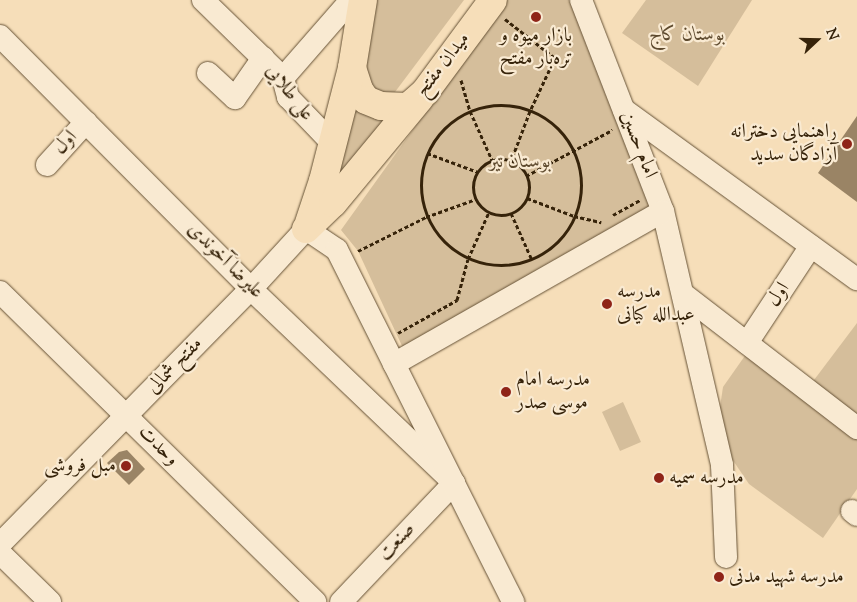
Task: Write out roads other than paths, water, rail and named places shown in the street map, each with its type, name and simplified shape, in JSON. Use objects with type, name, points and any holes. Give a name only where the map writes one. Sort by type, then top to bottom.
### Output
[{"type":"main road","name":"میدان مفتح","points":[[362,0],[352,68],[358,90],[366,100],[380,106],[408,107],[425,92],[490,3]]},
{"type":"main road","points":[[306,229],[323,180],[352,68]]},
{"type":"main road","points":[[306,229],[333,203],[425,92]]},
{"type":"street","name":"علی طلایی","points":[[203,0],[283,78],[288,97],[332,144]]},
{"type":"street","points":[[283,78],[351,0]]},
{"type":"street","name":"امام حسین","points":[[581,0],[659,201],[683,294],[722,465],[726,557]]},
{"type":"street","name":"علیرضا آخوندی","points":[[0,36],[251,288],[454,483]]},
{"type":"street","points":[[208,72],[235,98],[263,58]]},
{"type":"street","points":[[626,115],[857,279]]},
{"type":"street","name":"اول","points":[[47,165],[86,122]]},
{"type":"street","points":[[394,364],[536,271],[659,201]]},
{"type":"street","name":"علیرضا آخوندی","points":[[306,229],[337,250],[342,259],[513,602]]},
{"type":"street","name":"مفتح شمالی","points":[[0,544],[127,416],[306,229]]},
{"type":"street","name":"اول","points":[[747,343],[812,246]]},
{"type":"street","name":"وحدت","points":[[0,292],[315,602]]},
{"type":"street","points":[[683,294],[857,428]]},
{"type":"street","name":"صنعت","points":[[341,602],[454,483]]},
{"type":"street","points":[[0,553],[50,602]]},
{"type":"place","name":"بازار میوه و تره‌بار مفتح","points":[[536,17]]},
{"type":"place","name":"راهنمایی دخترانه آزادگان سدید","points":[[847,144]]},
{"type":"place","name":"مدرسه عبدالله کیانی","points":[[607,304]]},
{"type":"place","name":"مدرسه امام موسی صدر","points":[[506,392]]},
{"type":"place","name":"مبل فروشی","points":[[126,466]]},
{"type":"place","name":"مدرسه سمیه","points":[[659,478]]},
{"type":"place","name":"مدرسه شهید مدنی","points":[[719,577]]},
{"type":"park label","name":"بوستان کاج","points":[[687,35]]},
{"type":"park label","name":"بوستان تیر","points":[[520,162]]}]
